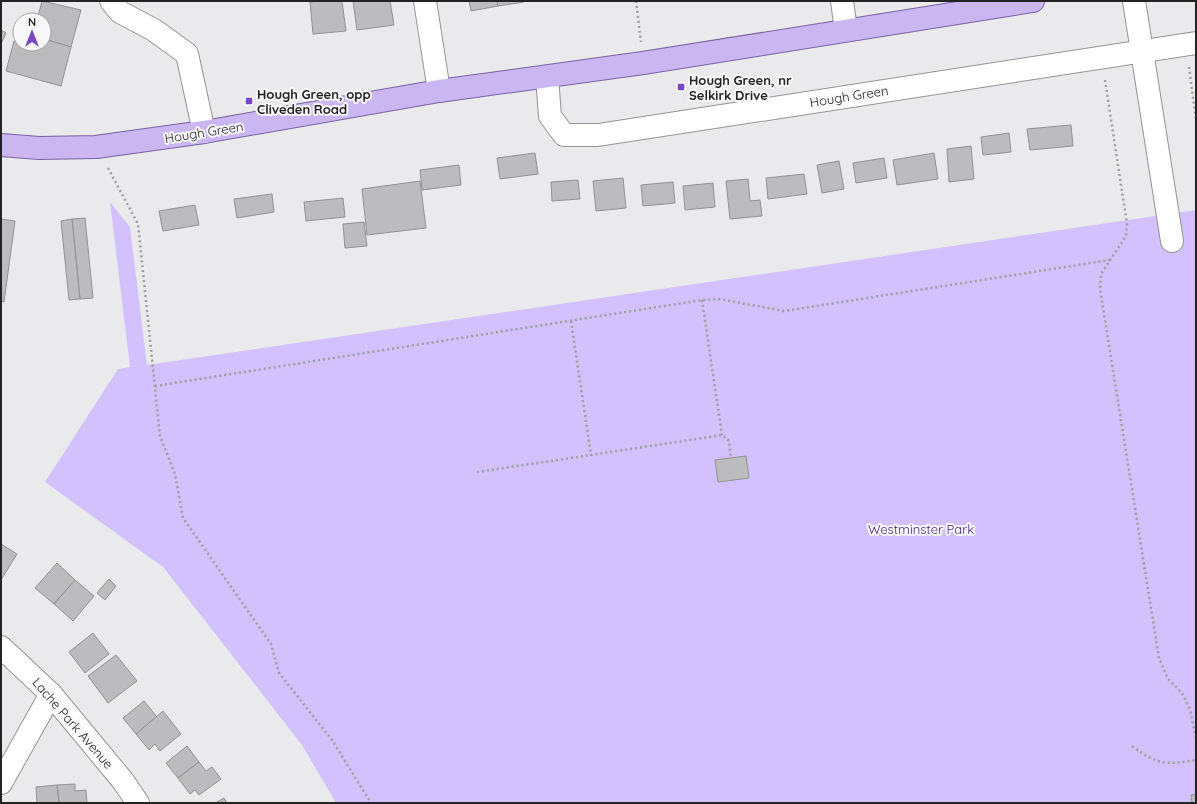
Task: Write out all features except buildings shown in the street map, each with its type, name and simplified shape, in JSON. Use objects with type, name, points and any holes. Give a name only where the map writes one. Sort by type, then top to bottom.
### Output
[{"type":"main road","name":"Hough Green","points":[[1,145],[39,148],[96,147],[204,132],[439,91],[644,63],[1033,1]]},
{"type":"street","points":[[111,1],[120,12],[154,30],[186,54],[204,132]]},
{"type":"street","points":[[425,1],[439,91]]},
{"type":"street","points":[[842,1],[846,30]]},
{"type":"street","points":[[1134,1],[1172,241]]},
{"type":"street","name":"Hough Green","points":[[547,77],[550,116],[564,135],[598,135],[1191,44]]},
{"type":"street","name":"Lache Park Avenue","points":[[1,647],[51,694],[123,781],[138,803]]},
{"type":"street","points":[[1,783],[51,694]]},
{"type":"path","points":[[636,1],[644,63]]},
{"type":"path","points":[[1191,44],[1196,120]]},
{"type":"path","points":[[1101,58],[1127,224],[1126,236],[1101,274],[1100,289],[1159,658],[1168,679],[1182,693],[1190,709],[1196,738]]},
{"type":"path","points":[[96,147],[138,224],[160,436],[175,474],[183,518],[271,644],[279,673],[332,740],[371,803]]},
{"type":"path","points":[[155,386],[702,300],[719,299],[784,311],[1110,260]]},
{"type":"path","points":[[702,300],[722,435],[729,442],[731,458]]},
{"type":"path","points":[[571,321],[591,454]]},
{"type":"path","points":[[477,472],[722,435]]},
{"type":"path","points":[[1132,746],[1159,763],[1177,763],[1196,760]]},
{"type":"green space","name":"Westminster Park","points":[[110,202],[130,227],[147,365],[1196,210],[1196,803],[336,803],[302,745],[163,567],[45,482],[118,369],[130,367]]},
{"type":"place","name":"Hough Green, nr Selkirk Drive","points":[[681,87]]},
{"type":"place","name":"Hough Green, opp Cliveden Road","points":[[249,101]]}]
